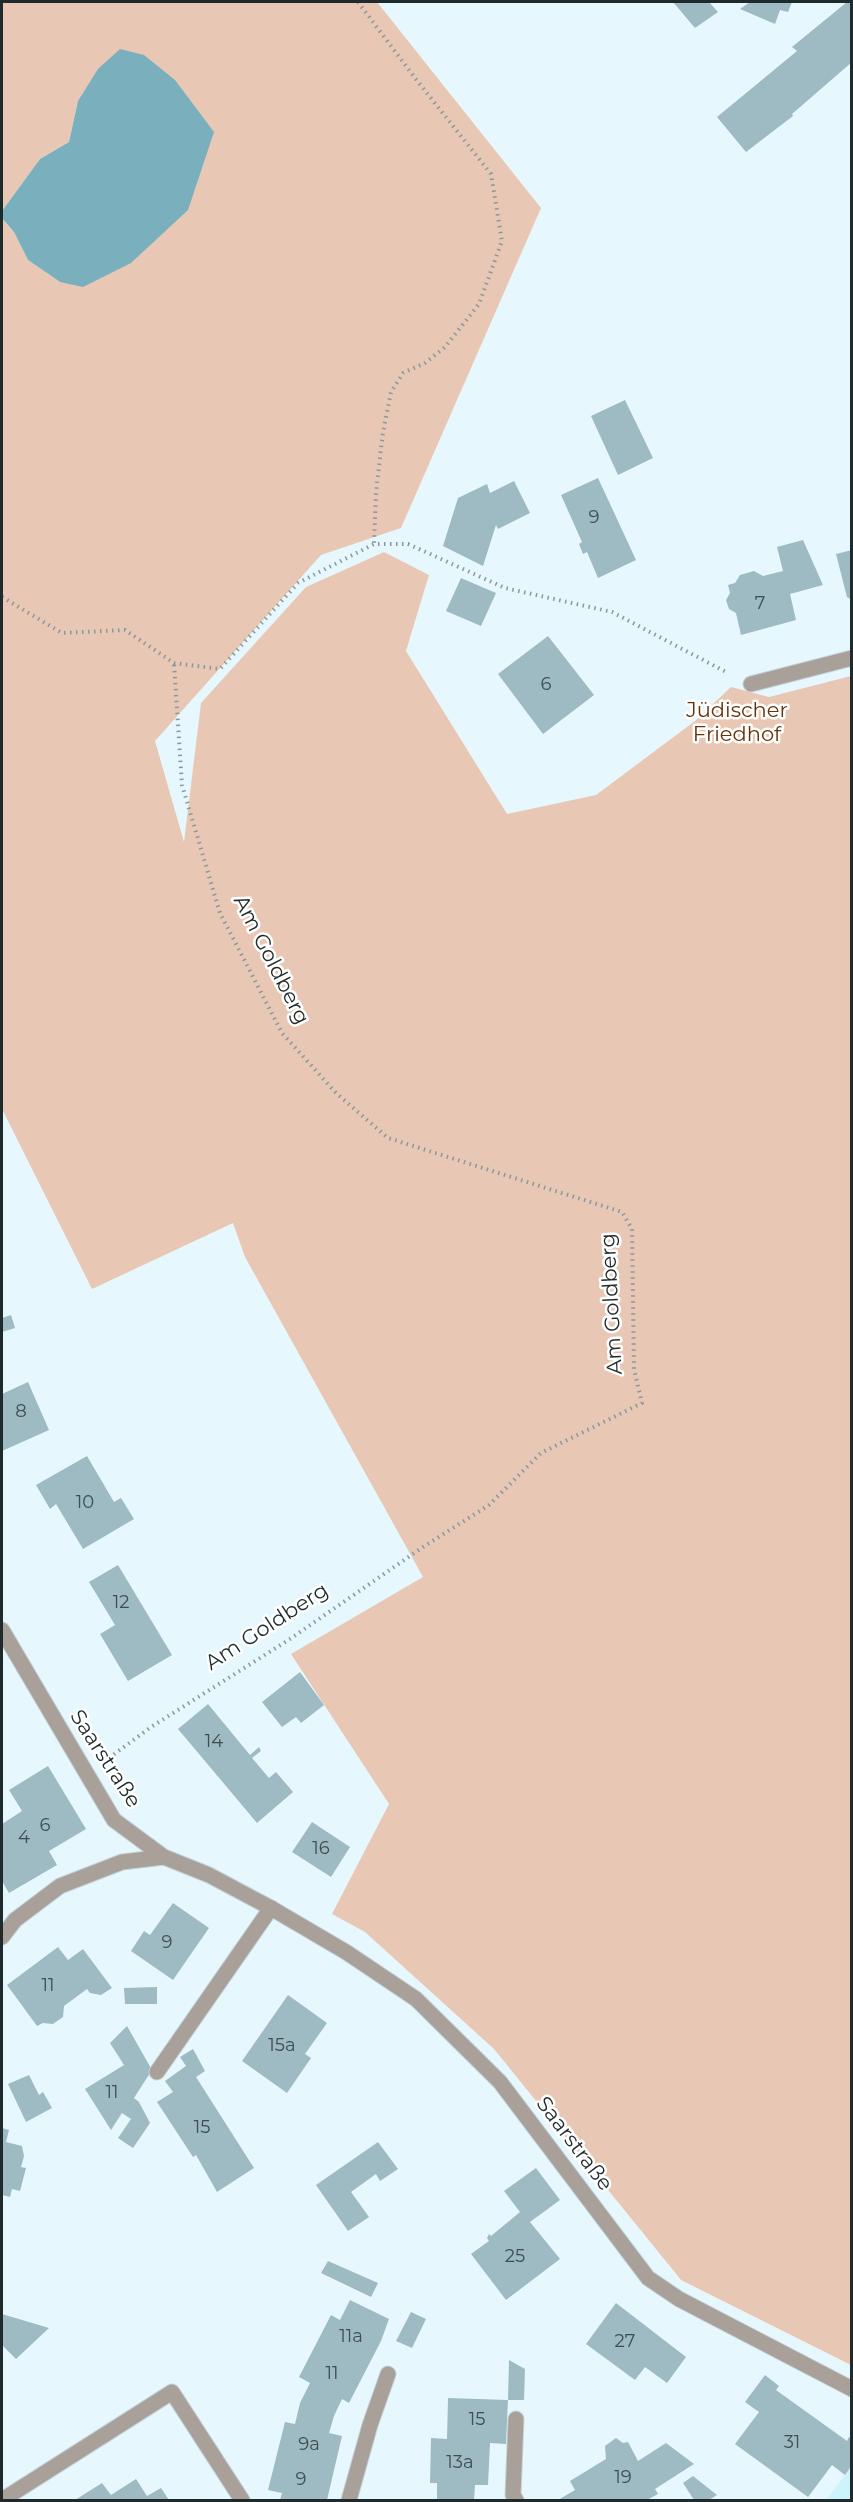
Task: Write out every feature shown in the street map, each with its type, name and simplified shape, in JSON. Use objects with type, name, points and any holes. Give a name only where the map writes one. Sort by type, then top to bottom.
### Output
[{"type":"street","points":[[751,684],[852,658]]},
{"type":"street","name":"Saarstraße","points":[[2,1630],[114,1820],[164,1857],[209,1875],[271,1908],[346,1952],[416,1999],[500,2082],[648,2278],[679,2299],[852,2390]]},
{"type":"street","points":[[2,1937],[15,1920],[60,1886],[122,1862],[164,1857]]},
{"type":"street","points":[[157,2072],[271,1908]]},
{"type":"street","points":[[349,2500],[370,2425],[388,2374]]},
{"type":"street","points":[[2,2499],[172,2392],[242,2500]]},
{"type":"street","points":[[516,2419],[513,2495],[516,2500]]},
{"type":"path","points":[[358,2],[492,174],[502,241],[480,304],[445,347],[425,363],[403,374],[391,392],[382,432],[374,544]]},
{"type":"path","points":[[2,597],[62,633],[124,630],[174,663],[220,669],[298,583],[374,544],[408,544],[505,588],[612,612],[751,684]]},
{"type":"path","name":"Am Goldberg","points":[[87,1775],[151,1727],[290,1639],[423,1547],[489,1505],[541,1453],[642,1403],[634,1369],[632,1229],[622,1212],[388,1138],[336,1093],[282,1033],[220,913],[182,784],[174,663]]},
{"type":"shaded area","points":[[120,49],[144,55],[175,80],[214,132],[188,210],[131,263],[83,287],[60,282],[28,260],[14,232],[2,218],[2,211],[40,159],[69,142],[78,101],[98,69]]},
{"type":"shaded area","points":[[851,2465],[851,2500],[826,2500],[845,2475]]},
{"type":"green space","name":"Jüdischer Friedhof","points":[[2,2],[377,2],[541,208],[401,528],[321,555],[155,741],[184,842],[201,703],[306,587],[384,552],[429,575],[406,651],[507,814],[596,795],[695,721],[731,687],[769,697],[851,676],[851,2365],[681,2280],[494,2049],[365,1932],[332,1914],[389,1804],[291,1654],[423,1577],[245,1257],[233,1223],[92,1289],[2,1109],[2,218],[14,232],[28,260],[60,282],[78,101],[69,142],[40,159],[2,211]]},
{"type":"building","points":[[673,2],[709,2],[718,12],[695,28]]},
{"type":"building","points":[[750,2],[792,2],[788,12],[780,10],[775,24],[740,9]]},
{"type":"building","points":[[847,2],[852,4],[852,62],[792,114],[793,116],[746,152],[717,117],[797,51],[792,47]]},
{"type":"building","points":[[625,400],[653,458],[618,475],[591,416]]},
{"type":"building","points":[[598,478],[636,560],[598,578],[587,552],[583,554],[579,544],[582,542],[561,495]]},
{"type":"building","points":[[514,481],[530,513],[498,529],[496,525],[483,566],[443,546],[458,498],[487,484],[490,493]]},
{"type":"building","points":[[803,540],[823,585],[790,594],[796,620],[741,635],[736,613],[729,609],[726,600],[730,593],[728,585],[735,583],[740,575],[754,571],[763,576],[783,571],[777,547]]},
{"type":"building","points":[[852,550],[852,600],[847,597],[836,554]]},
{"type":"building","points":[[461,578],[496,593],[481,626],[446,611]]},
{"type":"building","points":[[548,636],[594,695],[543,734],[498,674]]},
{"type":"building","points":[[11,1315],[15,1328],[2,1332],[2,1318]]},
{"type":"building","points":[[28,1382],[49,1430],[2,1451],[2,1394]]},
{"type":"building","points":[[87,1456],[114,1502],[121,1498],[134,1519],[83,1549],[56,1504],[50,1509],[36,1485]]},
{"type":"building","points":[[118,1565],[172,1655],[128,1681],[100,1634],[115,1625],[89,1582]]},
{"type":"building","points":[[300,1672],[324,1705],[301,1723],[296,1717],[282,1727],[262,1702]]},
{"type":"building","points":[[208,1704],[250,1755],[259,1747],[261,1751],[252,1758],[269,1778],[276,1772],[293,1792],[257,1823],[178,1729]]},
{"type":"building","points":[[48,1766],[86,1829],[49,1851],[57,1865],[9,1893],[2,1881],[2,1824],[22,1811],[9,1790]]},
{"type":"building","points":[[312,1822],[350,1847],[331,1877],[292,1852]]},
{"type":"building","points":[[173,1903],[209,1928],[173,1980],[131,1951],[144,1931],[150,1935]]},
{"type":"building","points":[[58,1947],[68,1960],[83,1949],[112,1988],[101,1995],[90,1993],[87,1989],[64,2006],[63,2017],[53,2024],[43,2023],[37,2026],[7,1985]]},
{"type":"building","points":[[157,1987],[157,2004],[125,2004],[124,1988]]},
{"type":"building","points":[[288,1995],[327,2023],[305,2054],[311,2058],[287,2093],[242,2061]]},
{"type":"building","points":[[127,2026],[152,2070],[134,2098],[139,2102],[150,2123],[133,2148],[118,2138],[131,2119],[122,2113],[111,2130],[85,2089],[124,2065],[110,2043]]},
{"type":"building","points":[[193,2049],[205,2071],[196,2077],[254,2168],[217,2192],[196,2155],[193,2157],[157,2102],[173,2092],[165,2081],[186,2066],[180,2057]]},
{"type":"building","points":[[29,2075],[39,2095],[43,2092],[52,2108],[26,2122],[8,2084]]},
{"type":"building","points":[[2,2128],[9,2130],[6,2142],[22,2146],[24,2156],[21,2167],[26,2168],[20,2191],[12,2189],[10,2197],[2,2195]]},
{"type":"building","points":[[378,2142],[398,2169],[380,2181],[376,2174],[351,2192],[369,2217],[348,2231],[316,2185]]},
{"type":"building","points":[[536,2168],[560,2200],[530,2222],[560,2259],[506,2300],[471,2254],[489,2241],[487,2238],[489,2234],[491,2236],[520,2212],[504,2191]]},
{"type":"building","points":[[328,2261],[378,2283],[371,2297],[321,2273]]},
{"type":"building","points":[[350,2300],[389,2319],[381,2341],[349,2403],[342,2399],[334,2416],[329,2433],[342,2436],[327,2500],[280,2500],[282,2493],[268,2490],[285,2422],[295,2424],[300,2403],[310,2383],[299,2377],[331,2315],[340,2320]]},
{"type":"building","points":[[616,2303],[686,2357],[667,2383],[645,2367],[635,2380],[586,2344]]},
{"type":"building","points":[[411,2312],[426,2319],[412,2348],[396,2341]]},
{"type":"building","points":[[2,2314],[49,2328],[16,2359],[2,2345]]},
{"type":"building","points":[[509,2360],[525,2369],[524,2400],[508,2400]]},
{"type":"building","points":[[765,2375],[779,2386],[776,2390],[847,2441],[849,2437],[852,2439],[852,2465],[845,2475],[832,2465],[808,2497],[735,2444],[759,2412],[745,2402]]},
{"type":"building","points":[[448,2398],[508,2400],[506,2444],[490,2443],[488,2485],[475,2485],[474,2500],[437,2499],[437,2483],[430,2483],[431,2438],[447,2439]]},
{"type":"building","points":[[616,2438],[623,2443],[628,2442],[638,2461],[666,2443],[694,2464],[655,2489],[658,2494],[647,2500],[558,2500],[575,2490],[570,2481],[606,2459],[605,2446]]},
{"type":"building","points":[[693,2476],[717,2495],[709,2500],[694,2500],[683,2483]]},
{"type":"building","points":[[136,2479],[147,2496],[161,2488],[169,2500],[75,2500],[102,2483],[111,2495]]}]
